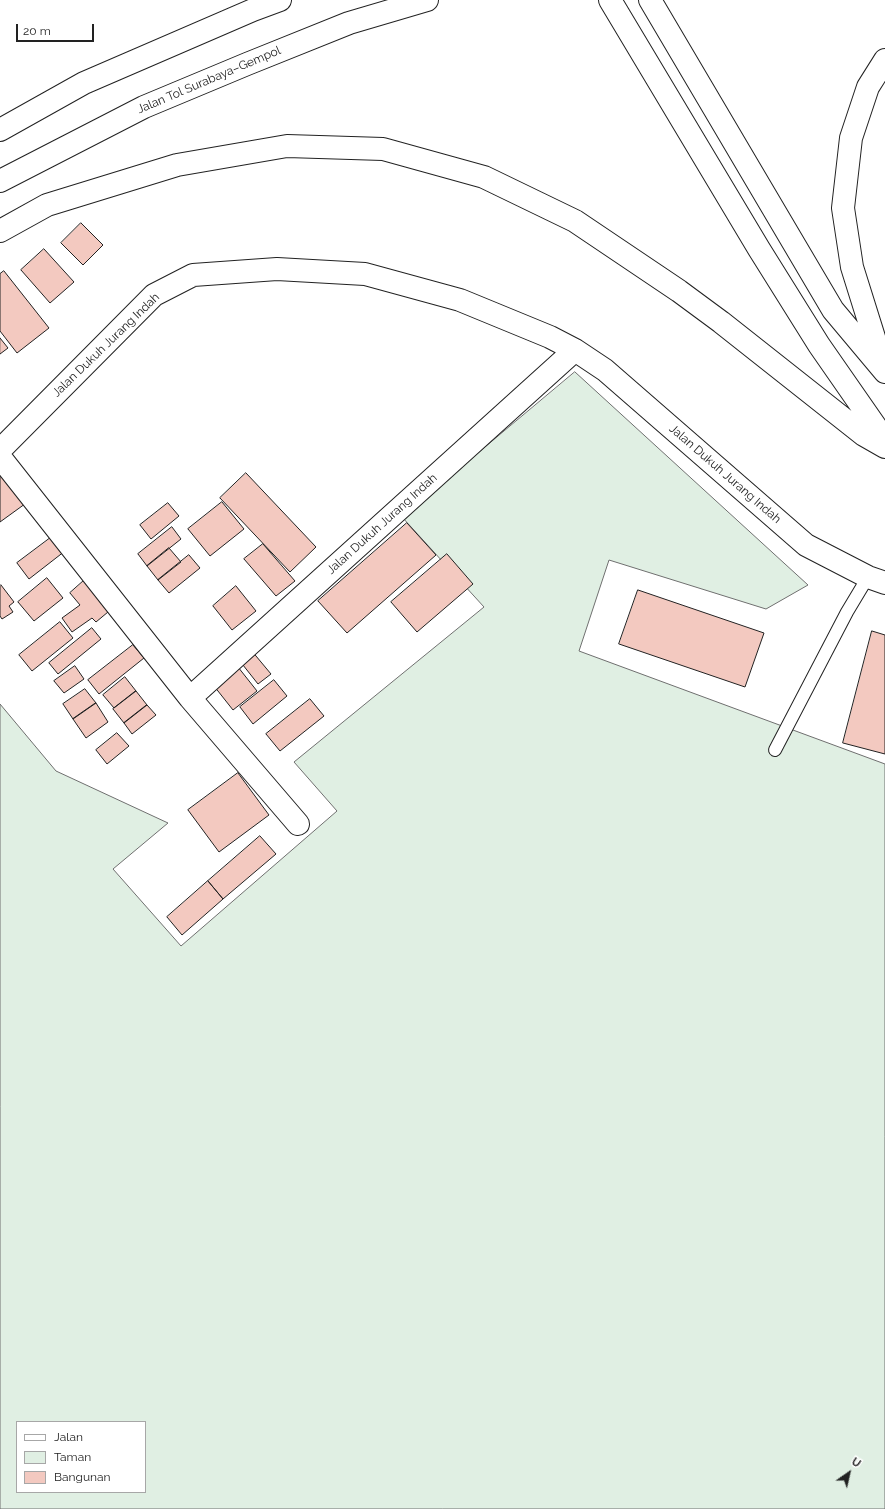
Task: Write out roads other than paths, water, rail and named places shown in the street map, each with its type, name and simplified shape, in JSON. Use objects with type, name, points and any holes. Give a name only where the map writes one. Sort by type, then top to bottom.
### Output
[{"type":"main road","points":[[0,130],[84,83],[253,10],[280,0]]},
{"type":"main road","name":"Jalan Tol Surabaya–Gempol","points":[[0,181],[144,107],[202,82],[350,23],[427,0]]},
{"type":"main road","points":[[610,0],[759,249],[819,345],[885,440]]},
{"type":"main road","points":[[655,9],[833,310],[885,372]]},
{"type":"main road","points":[[885,60],[868,87],[851,138],[843,208],[852,267],[885,372]]},
{"type":"main road","points":[[0,231],[47,205],[177,164],[287,146],[383,149],[484,177],[575,221],[715,317],[864,435],[885,447]]},
{"type":"main road","name":"Jalan Dukuh Jurang Indah","points":[[0,450],[154,295],[193,275],[277,269],[365,274],[460,300],[550,337],[575,350],[605,370],[806,545],[876,580]]},
{"type":"main road","name":"Jalan Dukuh Jurang Indah","points":[[190,698],[575,350]]},
{"type":"main road","points":[[0,457],[190,698],[298,824]]},
{"type":"lane","points":[[775,750],[847,612],[876,580]]}]
